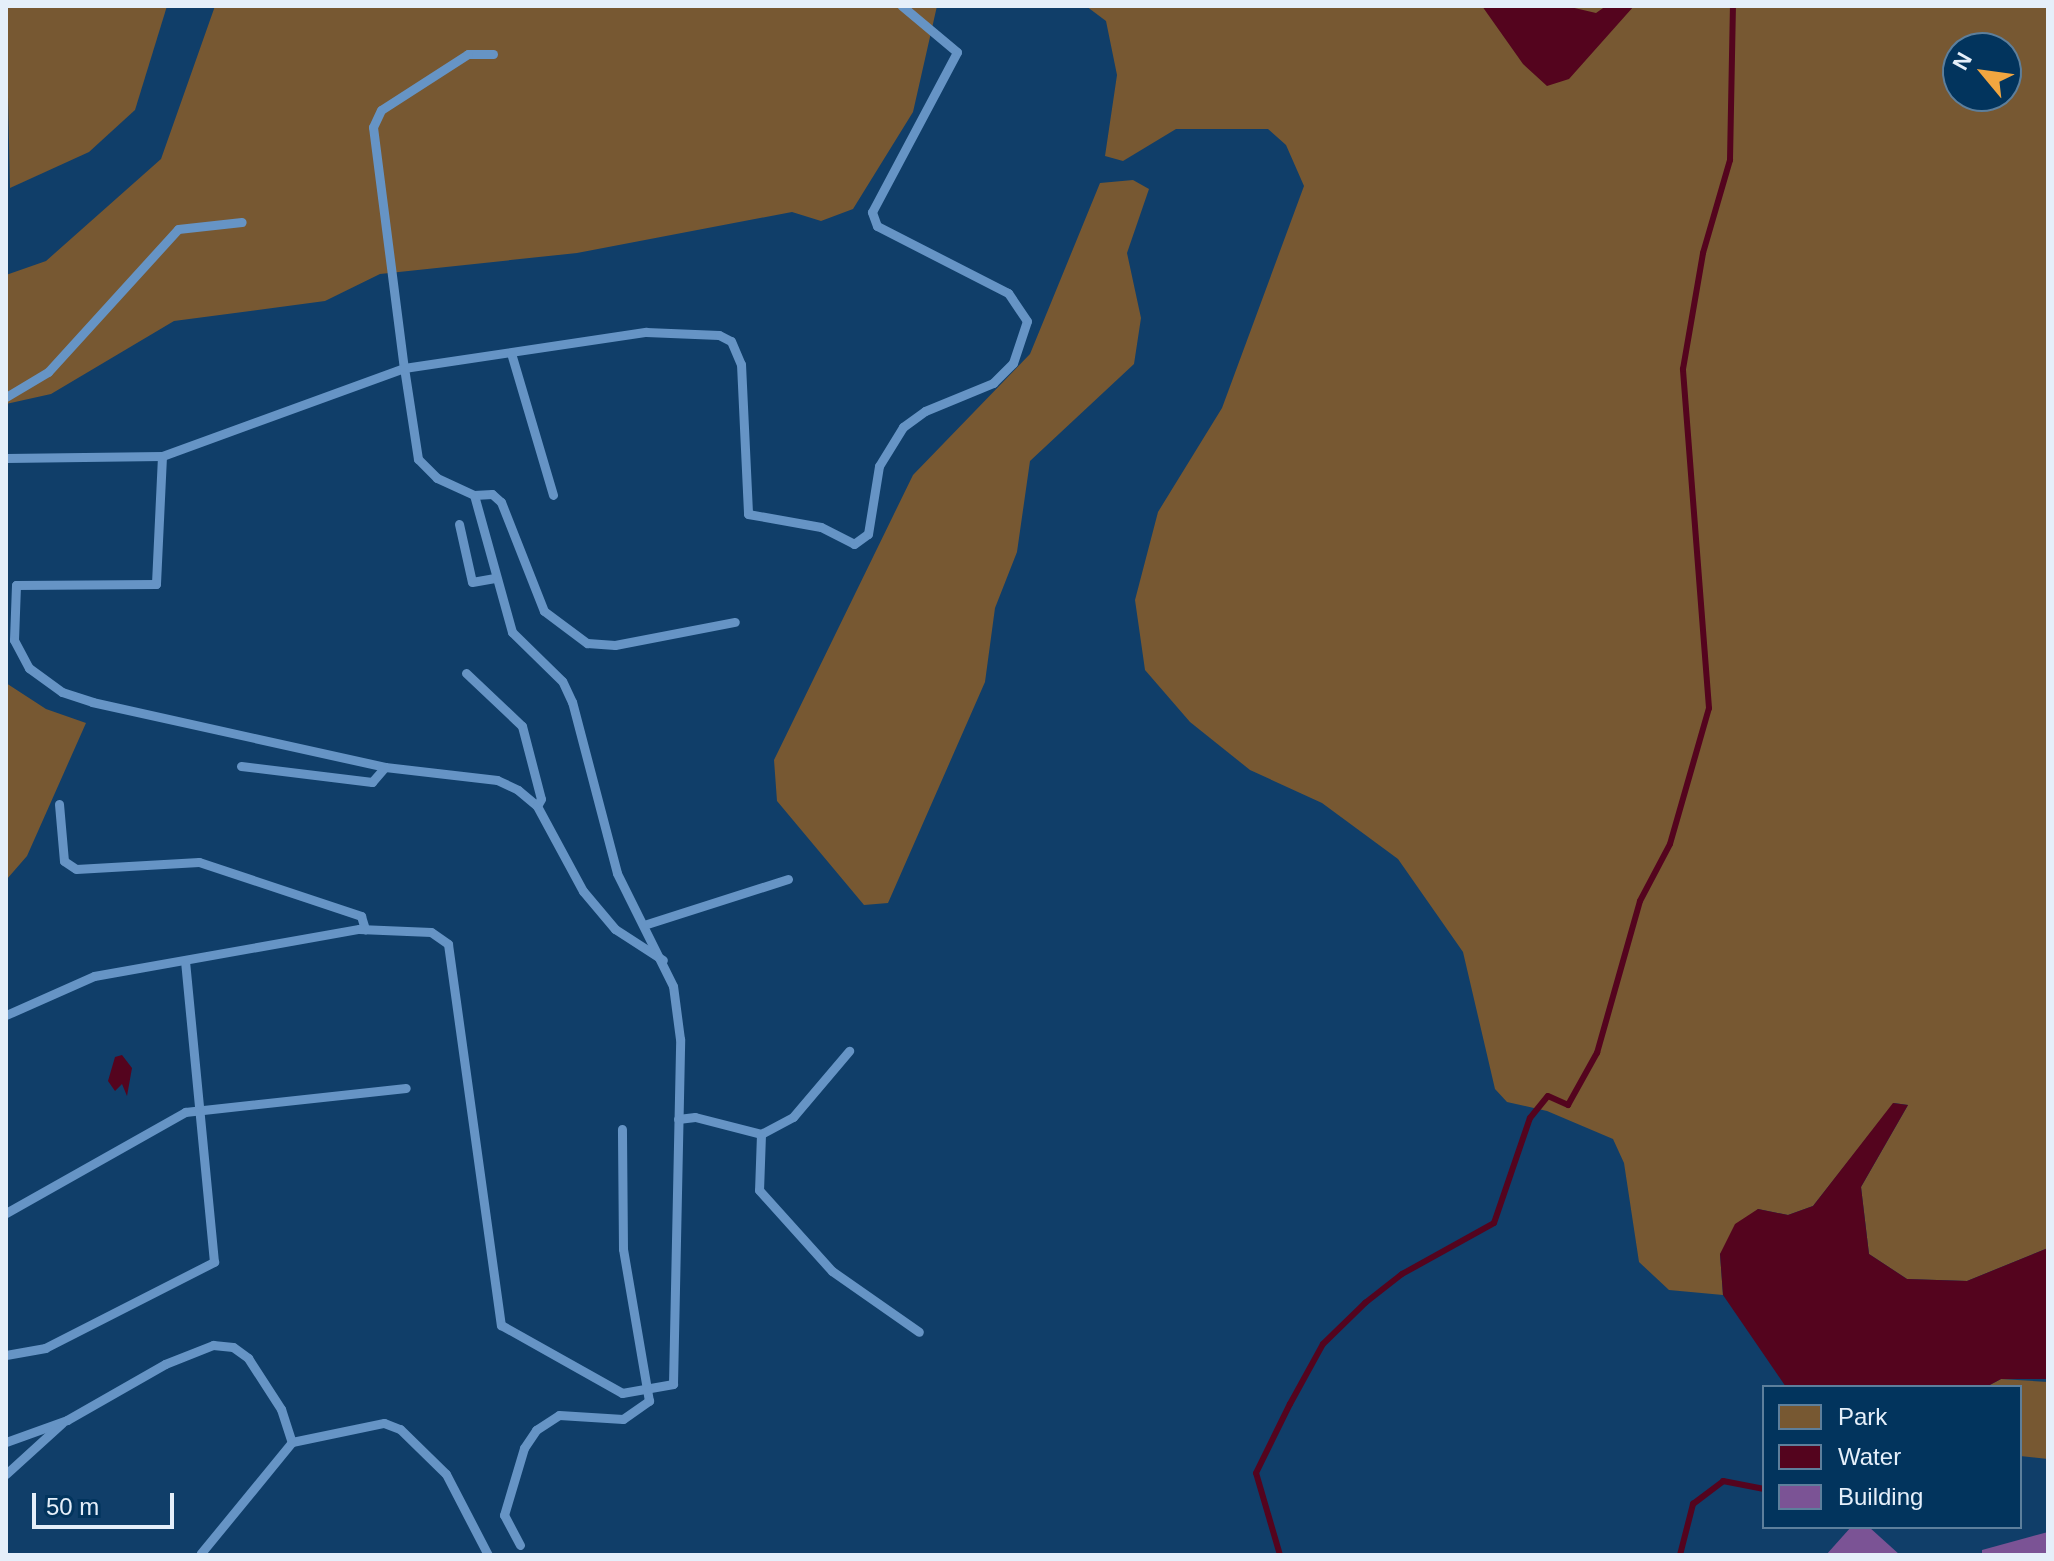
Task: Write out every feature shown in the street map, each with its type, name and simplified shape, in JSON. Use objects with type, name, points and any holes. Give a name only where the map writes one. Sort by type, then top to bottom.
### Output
[{"type":"lane","points":[[6,458],[162,456],[404,368],[646,332],[731,341],[741,364],[748,514],[821,527],[854,544],[868,534],[879,466],[903,427],[925,411],[993,383],[1013,363],[1027,321],[1008,293],[877,226],[872,212],[957,52],[902,6]]},
{"type":"lane","points":[[493,54],[468,54],[381,110],[373,127],[418,459],[437,478],[474,495],[492,494],[501,502],[544,611],[587,643],[615,645],[735,622]]},
{"type":"lane","points":[[6,397],[48,372],[178,229],[242,222]]},
{"type":"lane","points":[[511,353],[553,495]]},
{"type":"lane","points":[[162,456],[156,584],[11,584],[14,640],[29,668],[62,692],[385,767],[497,780],[537,806],[583,891],[615,929],[666,962]]},
{"type":"lane","points":[[6,1015],[94,976],[185,963],[365,929],[431,932],[448,944],[501,1325],[622,1393],[649,1391],[673,1384],[680,1039],[666,962],[603,833],[572,702],[562,681],[512,632],[474,495]]},
{"type":"lane","points":[[459,524],[472,582],[495,578]]},
{"type":"lane","points":[[466,673],[522,726],[541,799],[537,806]]},
{"type":"lane","points":[[241,766],[372,782],[385,767]]},
{"type":"lane","points":[[59,804],[64,861],[76,869],[199,862],[361,916],[365,929]]},
{"type":"lane","points":[[647,924],[788,879]]},
{"type":"lane","points":[[6,1355],[45,1348],[214,1262],[185,963]]},
{"type":"lane","points":[[678,1119],[761,1134],[793,1117],[849,1051]]},
{"type":"lane","points":[[6,1213],[199,1107],[406,1088]]},
{"type":"lane","points":[[520,1545],[504,1515],[524,1448],[536,1430],[559,1415],[637,1415],[649,1401],[623,1249],[622,1129]]},
{"type":"lane","points":[[761,1134],[759,1190],[832,1271],[919,1332]]},
{"type":"lane","points":[[6,1442],[63,1422],[165,1364],[213,1345],[248,1358],[281,1409],[292,1442]]},
{"type":"lane","points":[[6,1474],[63,1422]]},
{"type":"lane","points":[[201,1553],[292,1442],[384,1423],[400,1429],[446,1474],[488,1555]]},
{"type":"green space","points":[[6,6],[167,6],[135,110],[89,152],[10,188]]},
{"type":"green space","points":[[215,6],[937,6],[913,112],[853,209],[821,221],[792,212],[577,253],[380,274],[325,301],[174,321],[51,394],[6,404],[6,275],[46,261],[161,159]]},
{"type":"green space","points":[[1086,6],[2048,6],[2048,1248],[1967,1281],[1907,1279],[1869,1254],[1861,1187],[1908,1105],[1894,1103],[1813,1206],[1788,1215],[1758,1209],[1720,1254],[1723,1295],[1669,1290],[1639,1262],[1624,1163],[1613,1139],[1547,1111],[1507,1102],[1495,1089],[1463,952],[1398,859],[1322,803],[1250,770],[1190,722],[1145,670],[1135,600],[1158,512],[1222,408],[1304,186],[1286,145],[1268,129],[1176,129],[1123,161],[1105,156],[1117,75],[1106,21]]},
{"type":"green space","points":[[1133,180],[1149,189],[1127,253],[1141,318],[1134,364],[1030,461],[1017,552],[995,608],[985,682],[888,903],[864,905],[777,801],[774,760],[913,475],[1030,354],[1100,183]]},
{"type":"green space","points":[[6,683],[46,709],[86,723],[27,856],[7,879]]},
{"type":"green space","points":[[2001,1379],[2048,1382],[2048,1459],[2022,1456],[2022,1385],[1990,1385]]},
{"type":"water","points":[[1482,6],[1566,6],[1596,13],[1606,6],[1634,6],[1569,79],[1547,86],[1523,64]]},
{"type":"water","points":[[122,1055],[132,1068],[127,1096],[122,1084],[115,1091],[108,1081],[115,1057]]},
{"type":"water","points":[[1893,1103],[1908,1105],[1861,1187],[1869,1254],[1907,1279],[1967,1281],[2048,1248],[2048,1379],[2001,1379],[1990,1385],[1785,1385],[1723,1295],[1720,1254],[1735,1224],[1758,1209],[1788,1215],[1813,1206]]},
{"type":"building","points":[[1849,1529],[1871,1529],[1900,1555],[1826,1555]]},
{"type":"building","points":[[2048,1532],[2048,1555],[1982,1555],[1982,1550]]},
{"type":"waterway","points":[[1280,1555],[1256,1473],[1290,1404],[1323,1344],[1365,1303],[1402,1274],[1494,1223],[1530,1118],[1548,1096],[1568,1105],[1597,1053],[1640,901],[1670,844],[1709,708],[1683,369],[1703,253],[1730,160],[1733,6]]},
{"type":"waterway","points":[[1680,1555],[1693,1504],[1723,1481],[1762,1489]]}]
